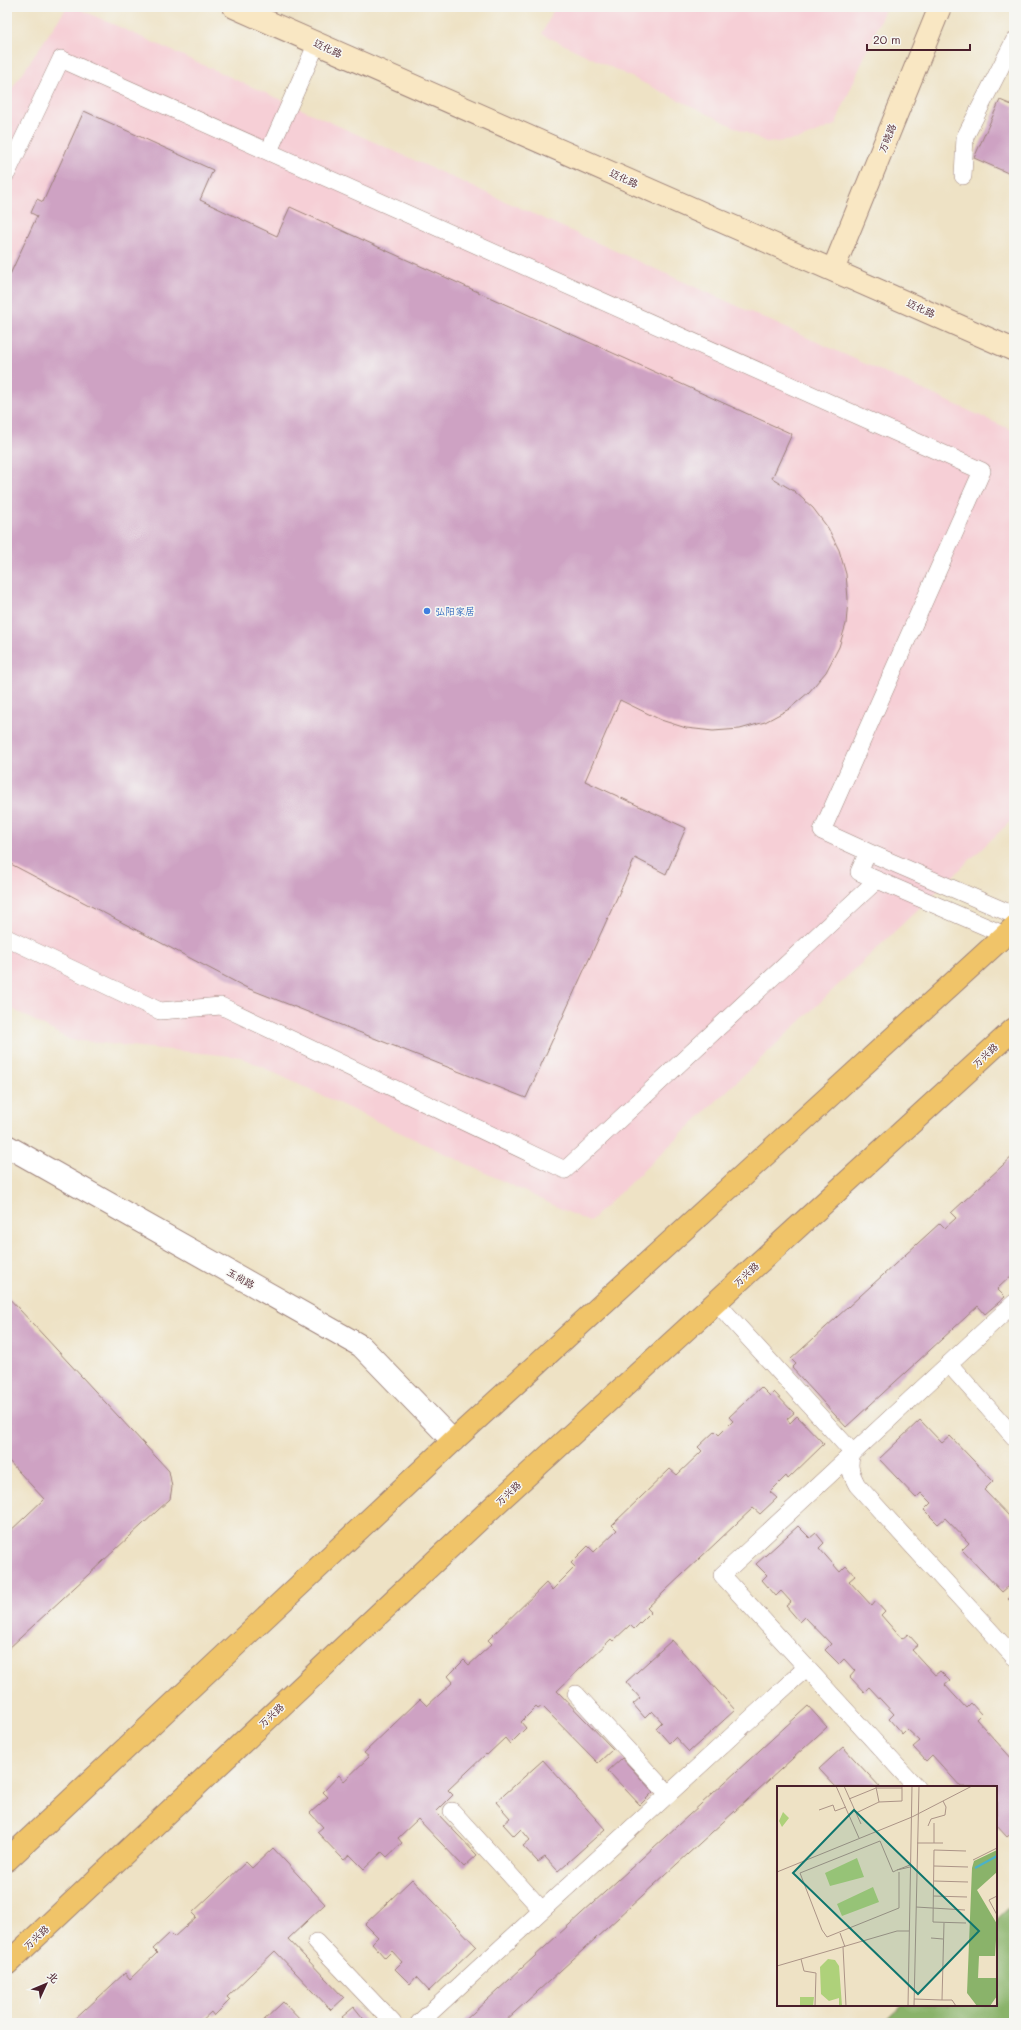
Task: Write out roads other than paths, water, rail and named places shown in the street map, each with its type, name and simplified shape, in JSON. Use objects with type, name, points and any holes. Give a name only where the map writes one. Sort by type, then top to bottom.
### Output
[{"type":"main road","points":[[7,1860],[453,1441],[1009,931]]},
{"type":"main road","name":"万兴路","points":[[7,1964],[498,1502],[1014,1029]]},
{"type":"street","name":"迈化路","points":[[234,7],[1014,350]]},
{"type":"street","name":"万晓路","points":[[833,270],[940,7]]},
{"type":"street","name":"玉尚路","points":[[7,1146],[361,1346],[453,1441]]},
{"type":"lane","points":[[963,176],[966,137],[1014,41]]},
{"type":"lane","points":[[269,151],[317,43]]},
{"type":"lane","points":[[7,173],[61,58],[982,471],[822,831],[1014,915]]},
{"type":"lane","points":[[868,852],[859,872],[1009,931]]},
{"type":"lane","points":[[7,938],[160,1011],[221,1006],[565,1170],[877,880]]},
{"type":"lane","points":[[716,1302],[853,1453]]},
{"type":"lane","points":[[915,1786],[722,1575],[1014,1303]]},
{"type":"lane","points":[[949,1364],[1014,1437]]},
{"type":"lane","points":[[853,1453],[850,1459],[850,1467],[852,1476],[857,1485],[1014,1657]]},
{"type":"lane","points":[[419,2023],[806,1667]]},
{"type":"lane","points":[[576,1694],[668,1794]]},
{"type":"lane","points":[[452,1811],[542,1910]]},
{"type":"lane","points":[[316,1942],[392,2023]]},
{"type":"place","name":"弘阳家居","points":[[427,611]]}]
